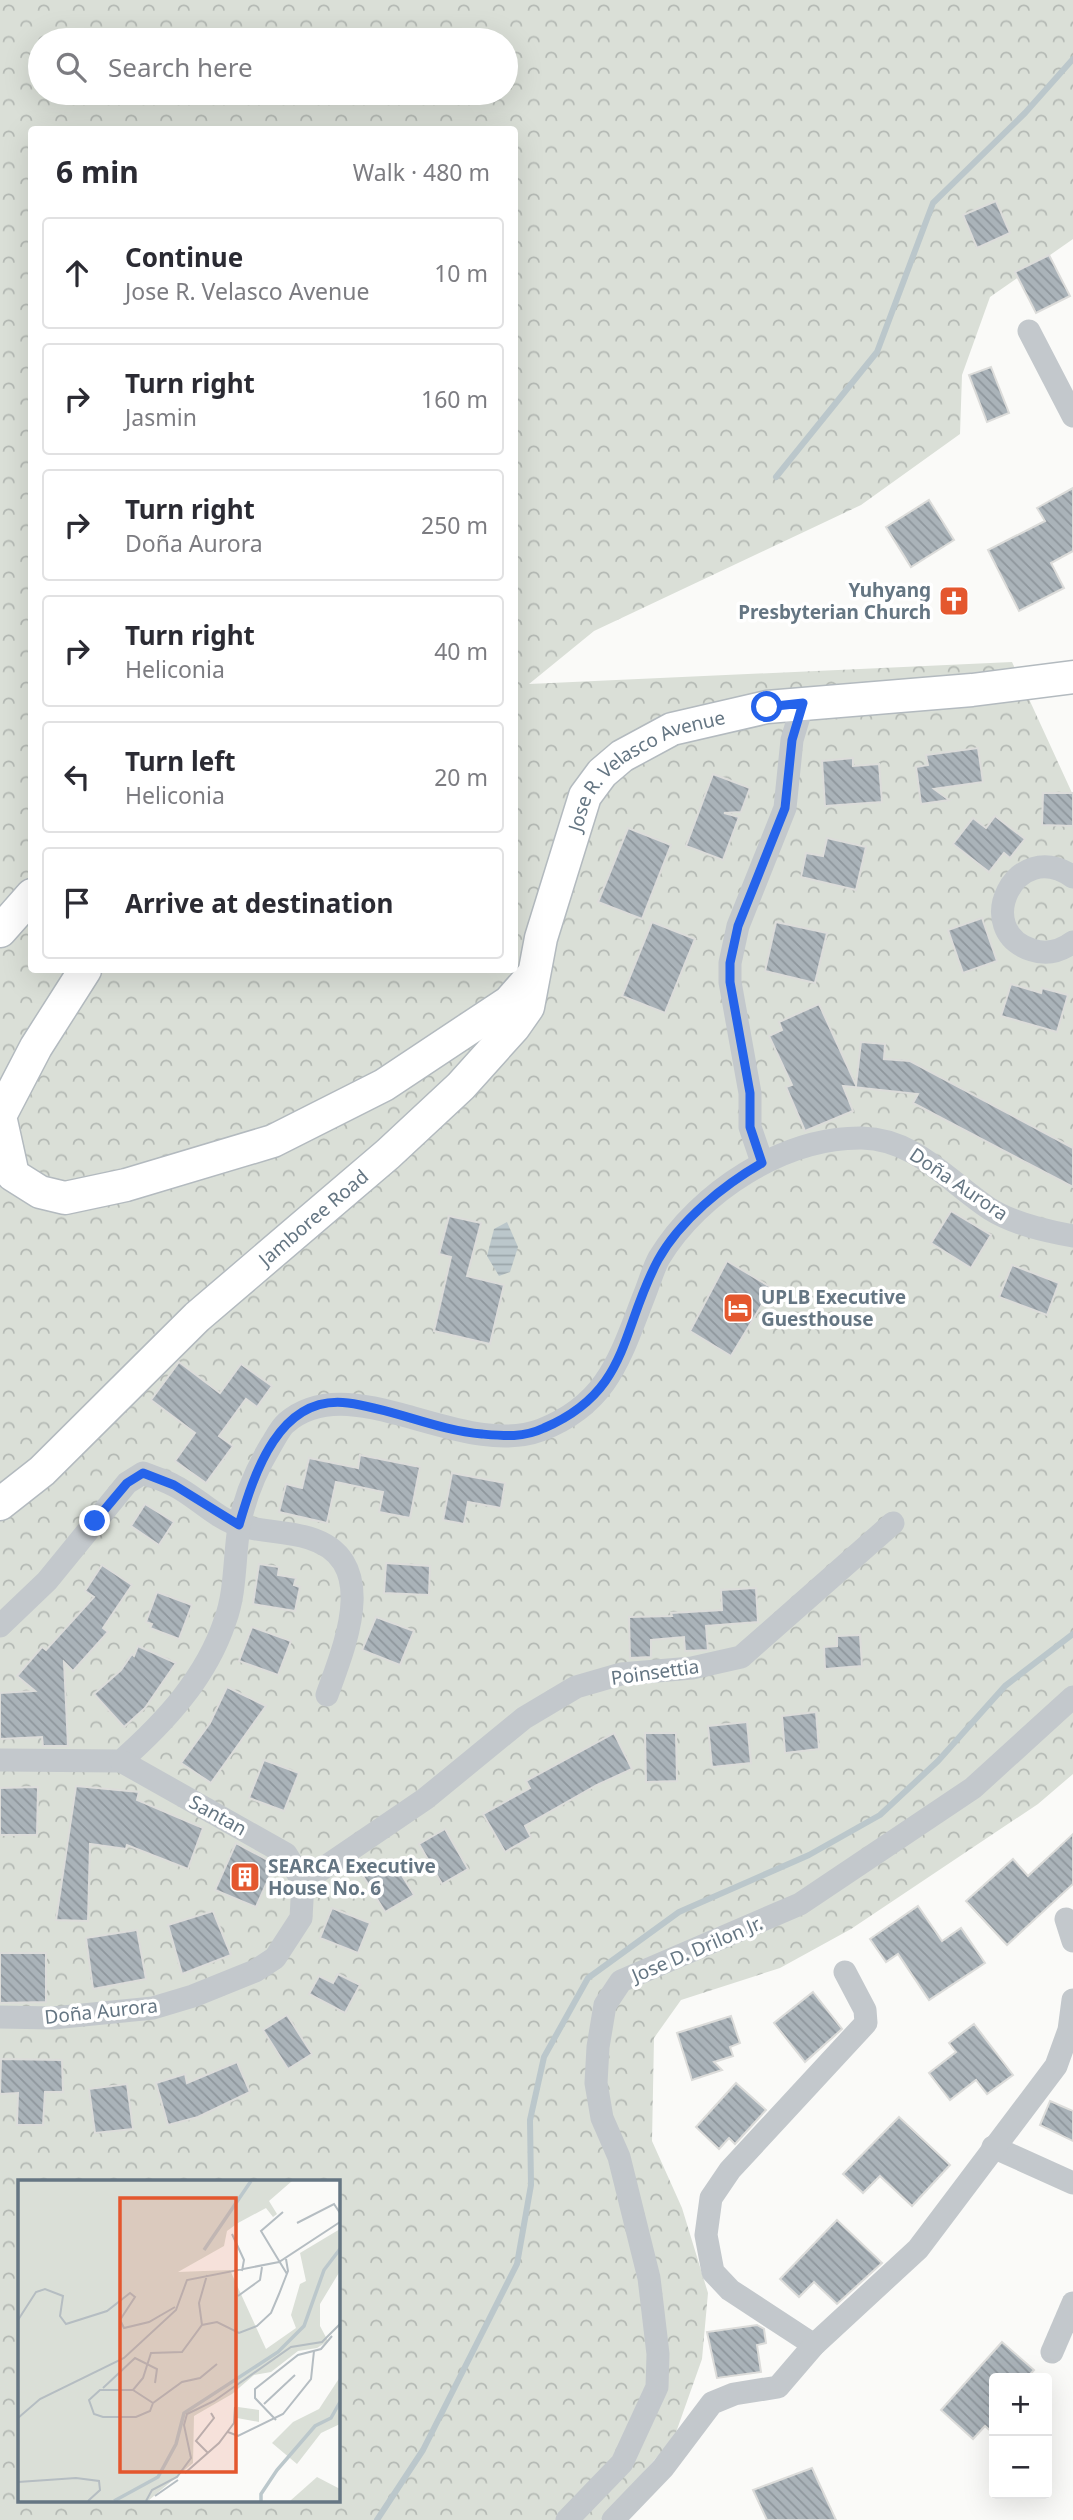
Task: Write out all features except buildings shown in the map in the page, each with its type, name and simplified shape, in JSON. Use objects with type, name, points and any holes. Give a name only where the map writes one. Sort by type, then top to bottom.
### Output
[{"type":"main road","name":"Jose R. Velasco Avenue","points":[[557,887],[585,796],[602,773],[622,756],[672,729],[767,707],[972,690],[1073,677]]},
{"type":"main road","name":"Jamboree Road","points":[[0,1504],[42,1471],[197,1317],[315,1219],[461,1086],[514,1027],[528,1007],[531,976],[557,887]]},
{"type":"main road","points":[[0,931],[28,900]]},
{"type":"main road","points":[[83,973],[36,1047],[0,1116],[13,1175],[40,1192],[65,1198],[126,1185],[273,1141],[384,1085],[509,1002],[531,976]]},
{"type":"street","points":[[1030,331],[1073,416]]},
{"type":"street","points":[[762,1163],[750,1127],[750,1093],[730,982],[730,963],[738,926],[785,808],[792,740],[803,703]]},
{"type":"street","points":[[1073,877],[1048,867],[1024,872],[1007,890],[1002,914],[1011,936],[1031,950],[1054,951],[1073,942]]},
{"type":"street","name":"Doña Aurora","points":[[121,1761],[156,1730],[188,1691],[211,1655],[226,1619],[239,1525],[251,1485],[285,1423],[315,1406],[346,1402],[456,1432],[518,1437],[575,1414],[600,1392],[625,1345],[659,1259],[712,1196],[762,1163],[830,1142],[862,1138],[894,1142],[930,1162],[991,1210],[1016,1223],[1073,1236]]},
{"type":"street","points":[[0,1626],[47,1581],[127,1483],[143,1473],[174,1485],[239,1525],[312,1538],[330,1549],[347,1567],[352,1588],[350,1630],[327,1695]]},
{"type":"street","name":"Poinsettia","points":[[303,1882],[425,1799],[524,1718],[576,1687],[621,1674],[692,1668],[741,1657],[892,1523]]},
{"type":"street","name":"Jose D. Drilon Jr.","points":[[567,2520],[622,2463],[657,2387],[658,2354],[649,2278],[619,2157],[602,2118],[596,2083],[597,2047],[605,2005],[621,1981],[800,1904],[865,1863],[973,1788],[1073,1697]]},
{"type":"street","points":[[0,1760],[121,1761]]},
{"type":"street","name":"Santan","points":[[121,1761],[286,1854],[303,1882]]},
{"type":"street","name":"Doña Aurora","points":[[0,2017],[53,2018],[153,2008],[193,1996],[255,1971],[275,1958],[301,1918],[303,1882]]},
{"type":"street","points":[[814,2345],[730,2290],[713,2272],[706,2235],[711,2198],[730,2169],[866,2023],[865,2010],[845,1972]]},
{"type":"street","points":[[613,2520],[663,2468],[712,2403],[733,2395],[778,2387],[814,2345],[918,2249],[1056,2066],[1069,2030],[1073,2000]]},
{"type":"street","points":[[993,2147],[1073,2183]]},
{"type":"street","points":[[1052,2351],[1073,2303]]},
{"type":"green space","points":[[0,0],[1073,0],[1073,239],[990,297],[962,375],[960,434],[861,505],[594,631],[529,684],[1012,662],[1073,795],[1073,1774],[1038,1804],[851,1929],[780,1968],[681,2000],[654,2038],[652,2141],[682,2208],[708,2293],[702,2359],[674,2438],[601,2520],[0,2520]]},
{"type":"shaded area","points":[[507,1222],[518,1247],[510,1272],[499,1276],[487,1256],[494,1229]]},
{"type":"waterway","points":[[776,477],[877,352],[933,203],[1025,113],[1073,59]]},
{"type":"waterway","points":[[377,2520],[423,2450],[517,2264],[531,2185],[530,2120],[544,2057],[588,1978],[679,1912],[809,1855],[880,1815],[938,1761],[1005,1686],[1073,1634]]},
{"type":"place","name":"Yuhyang Presbyterian Church","points":[[954,601]]},
{"type":"place","name":"UPLB Executive Guesthouse","points":[[738,1308]]},
{"type":"place","name":"SEARCA Executive House No. 6","points":[[245,1877]]},
{"type":"route","points":[[95,1521],[127,1483],[143,1473],[174,1485],[239,1525],[251,1485],[285,1423],[315,1406],[346,1402],[456,1432],[518,1437],[541,1430],[575,1414],[600,1392],[625,1345],[659,1259],[712,1196],[762,1163],[750,1127],[750,1093],[738,1014],[730,982],[730,963],[738,926],[785,808],[792,740],[803,703],[767,707]]}]
